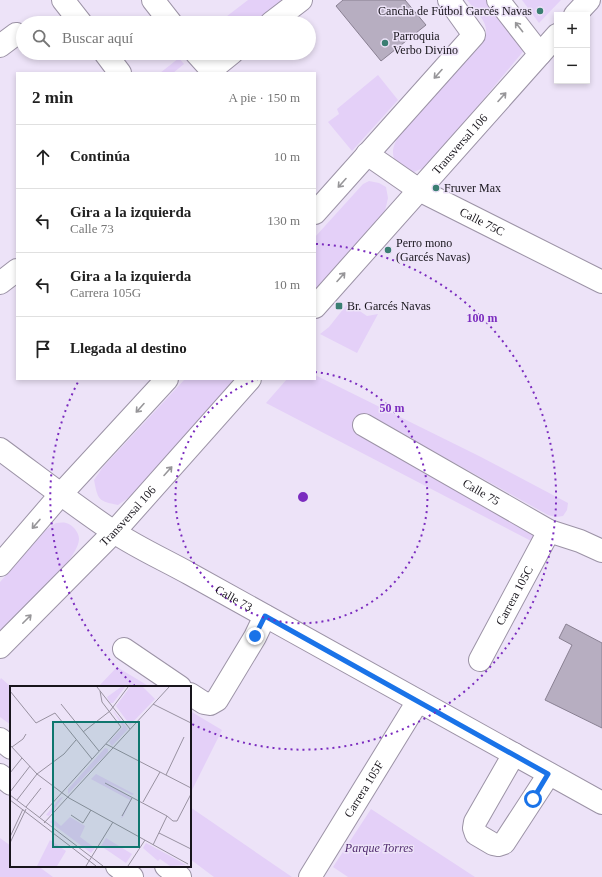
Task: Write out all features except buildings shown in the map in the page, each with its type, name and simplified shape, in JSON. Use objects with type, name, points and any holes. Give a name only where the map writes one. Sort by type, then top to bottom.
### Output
[{"type":"street","points":[[63,0],[76,16]]},
{"type":"street","points":[[153,0],[166,16]]},
{"type":"street","points":[[280,16],[301,0]]},
{"type":"street","points":[[318,203],[367,154],[474,35],[449,0]]},
{"type":"street","points":[[498,0],[540,54]]},
{"type":"street","points":[[578,12],[588,0]]},
{"type":"street","name":"Transversal 106","points":[[316,305],[554,38]]},
{"type":"street","points":[[110,60],[119,72]]},
{"type":"street","points":[[202,60],[212,71],[224,60]]},
{"type":"street","name":"Calle 75C","points":[[367,154],[419,190],[602,282]]},
{"type":"street","points":[[0,283],[16,271]]},
{"type":"street","points":[[0,565],[61,494],[165,380]]},
{"type":"street","name":"Transversal 106","points":[[0,647],[114,532],[249,380]]},
{"type":"street","name":"Calle 75","points":[[364,425],[548,531],[580,541],[602,551]]},
{"type":"street","name":"Calle 73","points":[[0,449],[114,532],[602,803]]},
{"type":"street","name":"Carrera 105C","points":[[480,660],[548,531]]},
{"type":"street","points":[[197,698],[210,704],[217,700],[255,636],[265,616]]},
{"type":"street","points":[[124,649],[179,686]]},
{"type":"street","name":"Carrera 105F","points":[[310,877],[418,701]]},
{"type":"street","points":[[0,739],[10,747]]},
{"type":"street","points":[[514,754],[474,822],[476,834],[493,844],[498,845],[504,843],[548,774]]},
{"type":"street","points":[[0,775],[10,783]]},
{"type":"street","points":[[118,867],[132,877]]},
{"type":"street","points":[[167,867],[180,877]]},
{"type":"green space","points":[[248,0],[285,0],[265,16],[227,16]]},
{"type":"green space","points":[[467,0],[486,0],[526,48],[428,166],[414,172],[400,171],[393,155],[393,151],[395,143],[401,132],[485,39],[486,29],[483,20]]},
{"type":"green space","name":"Cancha de Fútbol Garcés Navas","points":[[522,0],[561,0],[539,23]]},
{"type":"green space","points":[[176,60],[181,60],[184,64],[174,72],[161,72]]},
{"type":"green space","points":[[378,75],[398,100],[352,151],[328,122],[339,114],[337,109]]},
{"type":"green space","points":[[369,181],[379,183],[386,187],[388,198],[385,211],[316,293],[316,236],[363,184]]},
{"type":"green space","points":[[348,303],[367,316],[378,314],[357,353],[320,334],[329,327]]},
{"type":"green space","points":[[316,375],[479,456],[568,503],[567,510],[563,516],[556,517],[548,515],[383,423],[379,427],[527,512],[542,522],[549,532],[550,536],[536,576],[493,658],[487,666],[474,671],[537,544],[266,403],[286,380],[316,380]]},
{"type":"green space","points":[[184,380],[239,380],[134,494],[118,505],[103,501],[98,496],[94,480],[103,467]]},
{"type":"green space","points":[[56,523],[68,524],[76,531],[79,539],[75,551],[68,562],[0,632],[0,582],[47,529]]},
{"type":"green space","points":[[117,667],[148,686],[99,686]]},
{"type":"green space","points":[[1,678],[10,686],[10,724],[0,717]]},
{"type":"green space","points":[[191,712],[222,730],[191,792]]},
{"type":"green space","points":[[191,808],[292,877],[214,877],[191,860]]},
{"type":"green space","name":"Parque Torres","points":[[371,809],[475,877],[348,877],[333,867]]},
{"type":"green space","points":[[0,838],[10,845],[10,867],[39,867],[53,877],[0,877]]},
{"type":"place","name":"Cancha de Fútbol Garcés Navas","points":[[540,11]]},
{"type":"place","name":"Parroquia Verbo Divino","points":[[385,43]]},
{"type":"place","name":"Fruver Max","points":[[436,188]]},
{"type":"place","name":"Perro mono (Garcés Navas)","points":[[388,250]]},
{"type":"place","name":"Br. Garcés Navas","points":[[339,306]]},
{"type":"route","points":[[255,636],[265,616],[548,774],[533,799]]}]
